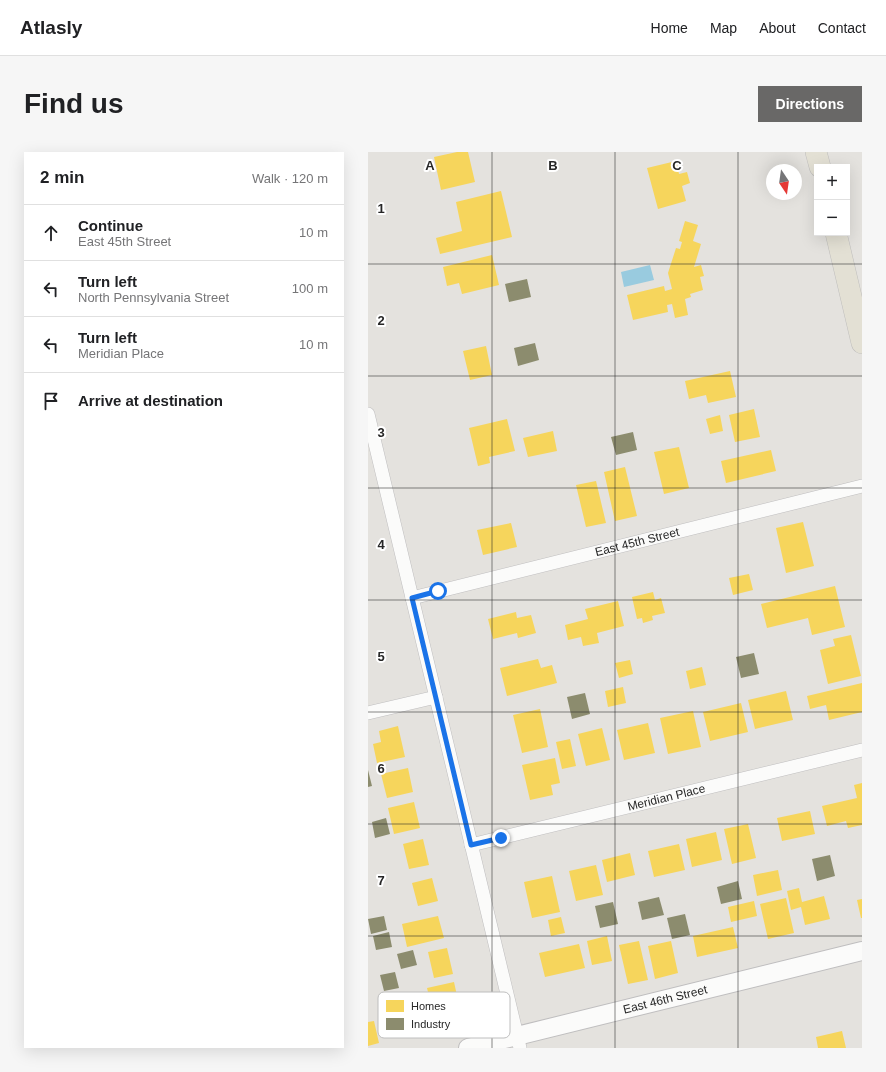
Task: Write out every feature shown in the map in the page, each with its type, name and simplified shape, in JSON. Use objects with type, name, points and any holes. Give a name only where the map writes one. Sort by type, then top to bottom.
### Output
[{"type":"main road","points":[[816,152],[819,164]]},
{"type":"main road","points":[[837,236],[862,343]]},
{"type":"main road","name":"East 46th Street","points":[[468,1048],[519,1042],[862,951]]},
{"type":"street","points":[[368,414],[507,992]]},
{"type":"street","name":"East 45th Street","points":[[412,598],[862,486]]},
{"type":"street","points":[[368,713],[436,696]]},
{"type":"street","name":"Meridian Place","points":[[471,845],[862,750]]},
{"type":"street","points":[[510,1005],[519,1042]]},
{"type":"water","points":[[650,265],[654,280],[624,287],[621,272]]},
{"type":"building: Homes","points":[[457,152],[468,152],[475,182],[441,190],[434,157]]},
{"type":"building: Homes","points":[[676,161],[679,174],[687,172],[690,183],[682,186],[686,201],[658,209],[647,168]]},
{"type":"building: Homes","points":[[501,191],[512,237],[440,254],[436,238],[462,231],[456,202]]},
{"type":"building: Homes","points":[[685,221],[698,225],[693,241],[701,244],[694,267],[701,265],[704,276],[700,277],[703,290],[690,294],[691,297],[685,299],[688,315],[675,318],[672,304],[667,305],[668,312],[633,320],[627,295],[664,286],[665,291],[672,289],[668,273],[676,248],[680,249],[682,242],[679,241]]},
{"type":"building: Homes","points":[[492,255],[499,285],[462,294],[459,283],[447,286],[443,267]]},
{"type":"building: Homes","points":[[486,346],[492,375],[470,380],[463,351]]},
{"type":"building: Homes","points":[[730,371],[736,397],[708,403],[706,395],[689,399],[685,381]]},
{"type":"building: Homes","points":[[754,409],[760,437],[735,442],[729,415]]},
{"type":"building: Homes","points":[[720,415],[723,431],[710,434],[706,419]]},
{"type":"building: Homes","points":[[507,419],[515,451],[489,457],[490,463],[478,466],[469,428]]},
{"type":"building: Homes","points":[[553,431],[557,451],[528,457],[523,438]]},
{"type":"building: Homes","points":[[679,447],[689,488],[664,494],[654,452]]},
{"type":"building: Homes","points":[[771,450],[776,471],[726,483],[721,461]]},
{"type":"building: Homes","points":[[625,467],[637,516],[615,521],[604,472]]},
{"type":"building: Homes","points":[[596,481],[606,523],[586,527],[576,485]]},
{"type":"building: Homes","points":[[803,522],[814,566],[786,573],[776,528]]},
{"type":"building: Homes","points":[[511,523],[517,547],[483,555],[477,530]]},
{"type":"building: Homes","points":[[749,574],[753,590],[733,595],[729,578]]},
{"type":"building: Homes","points":[[835,586],[845,627],[812,635],[808,618],[767,628],[761,604]]},
{"type":"building: Homes","points":[[653,592],[655,600],[661,598],[665,613],[652,616],[653,620],[643,623],[642,618],[637,619],[632,597]]},
{"type":"building: Homes","points":[[618,601],[624,626],[597,633],[599,643],[583,646],[581,637],[568,640],[565,625],[588,619],[585,609]]},
{"type":"building: Homes","points":[[516,612],[517,618],[531,615],[536,633],[518,638],[517,633],[493,639],[488,619]]},
{"type":"building: Homes","points":[[851,635],[861,676],[828,684],[820,650],[835,646],[833,639]]},
{"type":"building: Homes","points":[[538,659],[541,668],[552,665],[557,683],[507,696],[500,668]]},
{"type":"building: Homes","points":[[630,660],[633,674],[619,678],[615,663]]},
{"type":"building: Homes","points":[[702,667],[706,685],[690,689],[686,671]]},
{"type":"building: Homes","points":[[862,683],[862,712],[829,720],[826,705],[810,709],[807,696]]},
{"type":"building: Homes","points":[[623,687],[626,703],[608,707],[605,691]]},
{"type":"building: Homes","points":[[786,691],[793,720],[755,729],[748,700]]},
{"type":"building: Homes","points":[[741,703],[748,732],[710,741],[703,712]]},
{"type":"building: Homes","points":[[540,709],[548,747],[522,753],[513,715]]},
{"type":"building: Homes","points":[[693,711],[701,747],[668,754],[660,718]]},
{"type":"building: Homes","points":[[648,723],[655,753],[624,760],[617,730]]},
{"type":"building: Homes","points":[[398,726],[405,757],[377,763],[373,744],[381,742],[379,731]]},
{"type":"building: Homes","points":[[602,728],[610,760],[586,766],[578,734]]},
{"type":"building: Homes","points":[[570,739],[576,766],[562,769],[556,742]]},
{"type":"building: Homes","points":[[555,758],[560,783],[551,785],[553,795],[530,800],[522,765]]},
{"type":"building: Homes","points":[[408,768],[413,792],[387,798],[381,774]]},
{"type":"building: Homes","points":[[862,783],[862,825],[848,828],[846,821],[827,826],[822,806],[857,798],[854,785]]},
{"type":"building: Homes","points":[[414,802],[420,828],[394,834],[388,808]]},
{"type":"building: Homes","points":[[810,811],[815,834],[782,841],[777,818]]},
{"type":"building: Homes","points":[[748,824],[756,858],[732,864],[724,829]]},
{"type":"building: Homes","points":[[716,832],[722,860],[692,867],[686,839]]},
{"type":"building: Homes","points":[[423,839],[429,865],[409,869],[403,844]]},
{"type":"building: Homes","points":[[679,844],[685,870],[654,877],[648,851]]},
{"type":"building: Homes","points":[[630,853],[635,875],[607,882],[602,860]]},
{"type":"building: Homes","points":[[596,865],[603,895],[576,901],[569,871]]},
{"type":"building: Homes","points":[[778,870],[782,890],[757,896],[753,875]]},
{"type":"building: Homes","points":[[552,876],[560,912],[532,918],[524,882]]},
{"type":"building: Homes","points":[[432,878],[438,901],[418,906],[412,883]]},
{"type":"building: Homes","points":[[799,888],[802,902],[824,896],[830,919],[805,925],[801,907],[791,910],[787,891]]},
{"type":"building: Homes","points":[[786,898],[794,933],[768,939],[760,904]]},
{"type":"building: Homes","points":[[862,899],[862,918],[861,918],[857,900]]},
{"type":"building: Homes","points":[[754,901],[757,916],[731,922],[728,907]]},
{"type":"building: Homes","points":[[438,916],[444,938],[407,947],[402,924]]},
{"type":"building: Homes","points":[[561,917],[565,933],[551,936],[548,920]]},
{"type":"building: Homes","points":[[733,927],[738,948],[697,957],[693,936]]},
{"type":"building: Homes","points":[[607,936],[612,961],[592,965],[587,941]]},
{"type":"building: Homes","points":[[639,941],[648,980],[628,984],[619,945]]},
{"type":"building: Homes","points":[[671,941],[678,973],[655,979],[648,946]]},
{"type":"building: Homes","points":[[579,944],[585,968],[545,977],[539,953]]},
{"type":"building: Homes","points":[[447,948],[453,974],[434,978],[428,952]]},
{"type":"building: Homes","points":[[454,982],[456,992],[428,992],[427,988]]},
{"type":"building: Homes","points":[[374,1021],[379,1043],[368,1046],[368,1022]]},
{"type":"building: Homes","points":[[842,1031],[846,1048],[818,1048],[816,1037]]},
{"type":"building: Industry","points":[[527,279],[531,297],[509,302],[505,284]]},
{"type":"building: Industry","points":[[535,343],[539,360],[518,366],[514,348]]},
{"type":"building: Industry","points":[[633,432],[637,450],[616,455],[611,437]]},
{"type":"building: Industry","points":[[754,653],[759,674],[741,678],[736,657]]},
{"type":"building: Industry","points":[[585,693],[590,714],[572,719],[567,697]]},
{"type":"building: Industry","points":[[368,770],[372,786],[368,787]]},
{"type":"building: Industry","points":[[386,818],[390,834],[375,838],[372,822]]},
{"type":"building: Industry","points":[[830,855],[835,876],[817,881],[812,859]]},
{"type":"building: Industry","points":[[738,881],[742,899],[721,904],[717,887]]},
{"type":"building: Industry","points":[[659,897],[664,915],[642,920],[638,902]]},
{"type":"building: Industry","points":[[613,902],[618,924],[600,928],[595,906]]},
{"type":"building: Industry","points":[[685,914],[690,935],[672,939],[667,918]]},
{"type":"building: Industry","points":[[384,916],[387,930],[371,934],[368,919]]},
{"type":"building: Industry","points":[[389,932],[392,947],[376,950],[373,936]]},
{"type":"building: Industry","points":[[413,950],[417,965],[401,969],[397,954]]},
{"type":"building: Industry","points":[[395,972],[399,988],[384,991],[380,975]]},
{"type":"route","points":[[438,591],[412,598],[471,845],[501,838]]}]
